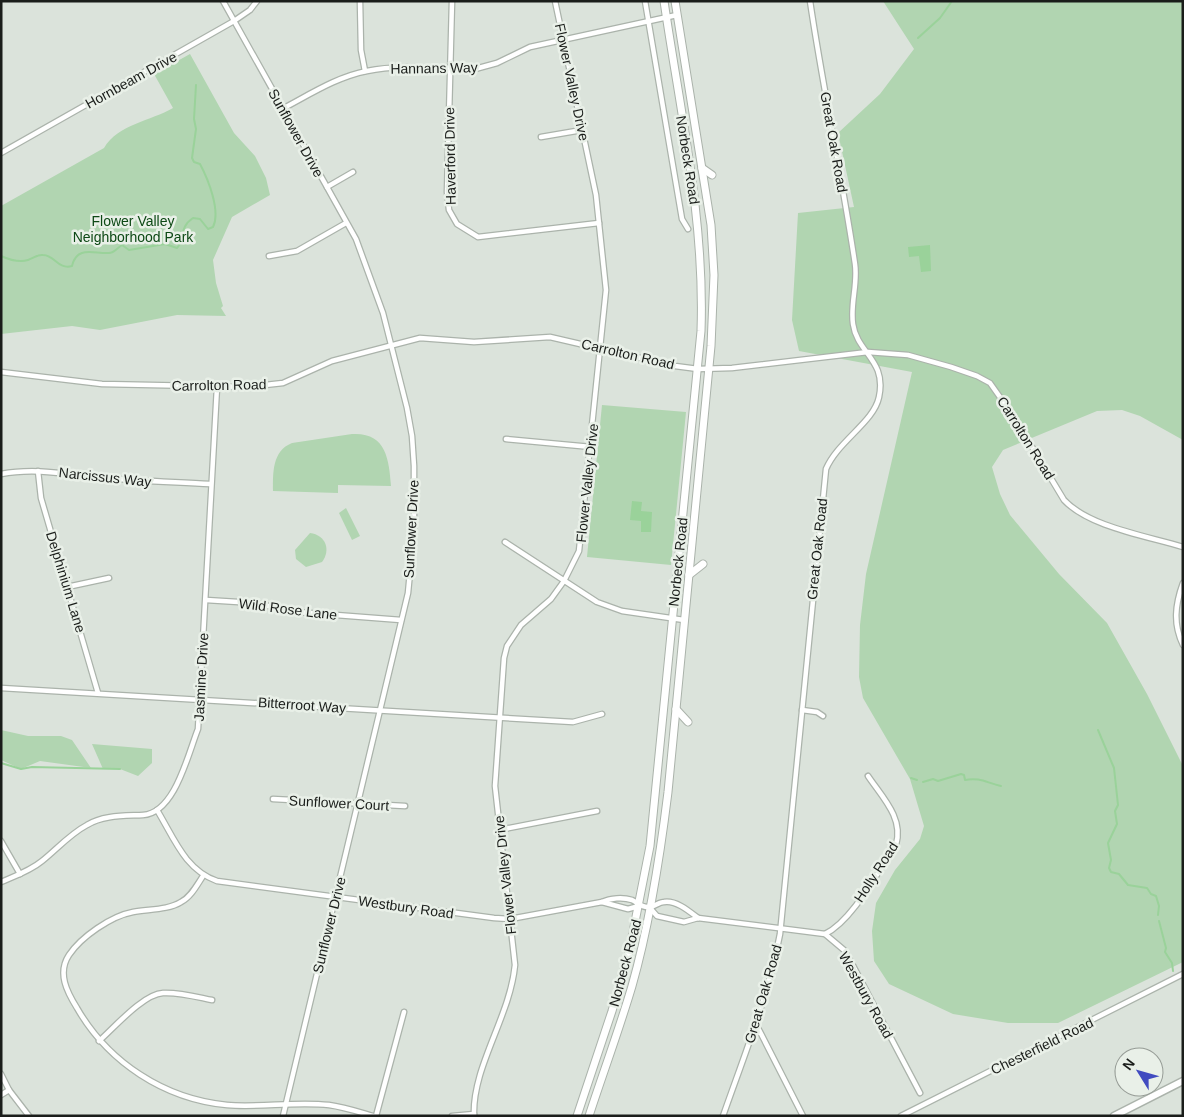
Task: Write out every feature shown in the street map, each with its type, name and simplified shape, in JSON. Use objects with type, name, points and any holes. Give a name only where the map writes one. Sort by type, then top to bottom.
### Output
[{"type":"main road","name":"Norbeck Road","points":[[576,1116],[612,1011],[640,906],[655,806],[698,368],[703,288],[701,255],[696,204],[664,1]]},
{"type":"main road","name":"Norbeck Road","points":[[589,1116],[632,986],[650,908],[668,792],[709,368],[714,275],[711,225],[675,1]]},
{"type":"main road","points":[[702,168],[712,175]]},
{"type":"main road","points":[[689,575],[703,564]]},
{"type":"main road","points":[[676,709],[688,722]]},
{"type":"main road","points":[[1114,1116],[1183,1081]]},
{"type":"street","name":"Sunflower Drive","points":[[222,1],[327,187],[365,263],[391,345],[407,408],[414,466],[412,561],[401,620],[359,804],[283,1116]]},
{"type":"street","name":"Hornbeam Drive","points":[[1,153],[234,21],[250,10],[257,1]]},
{"type":"street","points":[[360,1],[361,50],[365,71]]},
{"type":"street","name":"Haverford Drive","points":[[452,1],[448,192],[449,210],[457,224],[478,237],[599,223]]},
{"type":"street","name":"Flower Valley Drive","points":[[474,1115],[478,1083],[513,985],[515,965],[495,786],[502,672],[507,646],[530,616],[551,599],[564,581],[576,562],[582,542],[606,290],[596,196],[555,1]]},
{"type":"street","name":"Norbeck Road","points":[[644,1],[682,219],[688,229]]},
{"type":"street","name":"Great Oak Road","points":[[723,1116],[756,1024],[774,966],[826,469],[837,449],[868,417],[879,398],[881,383],[875,362],[857,338],[853,327],[856,267],[810,1]]},
{"type":"street","name":"Hannans Way","points":[[282,109],[331,83],[365,71],[390,68],[450,69],[486,66],[530,47],[677,15]]},
{"type":"street","points":[[541,137],[582,130]]},
{"type":"street","points":[[327,187],[353,172]]},
{"type":"street","points":[[269,256],[297,251],[346,223]]},
{"type":"street","name":"Carrolton Road","points":[[1,372],[102,384],[248,387],[284,383],[332,361],[420,338],[474,342],[550,337],[675,366],[698,368],[732,368],[868,352],[913,357],[978,376],[990,383],[1014,417],[1064,500],[1074,511],[1101,524],[1183,548]]},
{"type":"street","name":"Jasmine Drive","points":[[157,810],[167,801],[179,779],[198,729],[206,600],[210,484],[217,387]]},
{"type":"street","points":[[506,439],[591,447]]},
{"type":"street","name":"Narcissus Way","points":[[1,474],[19,470],[132,481],[210,484]]},
{"type":"street","name":"Delphinium Lane","points":[[38,471],[41,498],[98,693]]},
{"type":"street","points":[[505,542],[597,602],[622,611],[684,620]]},
{"type":"street","points":[[67,587],[109,578]]},
{"type":"street","points":[[1183,584],[1175,610],[1178,634],[1183,645]]},
{"type":"street","name":"Wild Rose Lane","points":[[206,600],[254,603],[297,612],[401,620]]},
{"type":"street","name":"Bitterroot Way","points":[[1,688],[573,722],[602,714]]},
{"type":"street","points":[[802,710],[817,712],[823,716]]},
{"type":"street","name":"Holly Road","points":[[825,934],[838,926],[854,906],[896,845],[898,836],[893,813],[868,776]]},
{"type":"street","name":"Sunflower Court","points":[[273,799],[405,806]]},
{"type":"street","points":[[1,882],[42,862],[78,830],[93,821],[112,817],[146,815],[157,810],[186,858],[203,876],[188,897],[180,903],[131,912],[111,920],[76,946],[67,958],[64,980],[68,993],[88,1028],[120,1061],[142,1077],[179,1094],[227,1105],[328,1105],[374,1116],[404,1012]]},
{"type":"street","points":[[499,830],[596,811]]},
{"type":"street","points":[[1,841],[20,874]]},
{"type":"street","name":"Westbury Road","points":[[203,876],[238,885],[510,919],[602,902],[609,898],[631,900],[640,906],[650,908],[657,916],[684,922],[698,918],[825,934],[844,950],[850,960],[920,1093]]},
{"type":"street","name":"Westbury Road","points":[[602,902],[628,909],[640,906]]},
{"type":"street","name":"Westbury Road","points":[[650,908],[662,902],[671,902],[683,907],[698,918]]},
{"type":"street","name":"Chesterfield Road","points":[[901,1116],[1183,974]]},
{"type":"street","points":[[100,1041],[139,1004],[161,993],[212,1000]]},
{"type":"street","points":[[756,1024],[803,1116]]},
{"type":"street","points":[[1,1074],[9,1090],[28,1116]]},
{"type":"street","points":[[1,1095],[9,1090]]},
{"type":"street","points":[[452,1116],[474,1115]]},
{"type":"green space","points":[[883,1],[1183,1],[1183,440],[1140,416],[1122,410],[1097,411],[1003,450],[992,467],[1000,494],[1010,515],[1059,574],[1107,623],[1147,694],[1183,766],[1183,962],[1058,1023],[1008,1023],[953,1014],[889,984],[874,961],[872,931],[876,903],[895,870],[920,839],[924,826],[910,779],[863,698],[859,677],[860,625],[866,574],[912,372],[799,351],[792,320],[798,213],[854,207],[838,133],[880,94],[914,49]]},
{"type":"green space","name":"Flower Valley Neighborhood Park","points":[[190,54],[234,133],[255,156],[266,178],[270,195],[232,217],[213,260],[216,283],[223,306],[221,308],[226,316],[177,315],[100,330],[72,326],[1,334],[1,206],[104,148],[110,140],[126,128],[173,108],[154,74]]},
{"type":"green space","points":[[602,405],[686,412],[671,565],[587,557]]},
{"type":"green space","points":[[352,434],[372,437],[379,442],[387,457],[391,486],[338,485],[338,493],[273,491],[275,463],[285,447],[292,443]]},
{"type":"green space","points":[[346,508],[360,536],[352,540],[339,513]]},
{"type":"green space","points":[[310,533],[323,540],[326,553],[322,562],[306,567],[296,559],[295,550]]},
{"type":"green space","points":[[1,730],[28,736],[61,736],[72,740],[91,768],[40,761],[21,769],[1,760]]},
{"type":"green space","points":[[92,744],[152,749],[152,763],[138,776],[120,769],[103,769]]},
{"type":"shaded area","points":[[930,245],[931,271],[921,272],[919,256],[909,257],[908,247]]},
{"type":"shaded area","points":[[632,501],[642,502],[641,511],[652,512],[651,532],[641,532],[641,521],[630,520]]},
{"type":"waterway","points":[[918,38],[940,18],[952,1]]},
{"type":"waterway","points":[[1,256],[21,261],[39,255],[47,256],[67,267],[72,266],[74,259],[82,253],[111,253],[122,245],[129,250],[165,244],[177,248],[180,245],[185,226],[193,218],[200,219],[208,229],[213,227],[215,204],[207,178],[200,164],[194,162],[192,158],[196,129],[194,119],[196,85]]},
{"type":"waterway","points":[[1098,730],[1114,768],[1118,805],[1115,811],[1117,824],[1108,843],[1111,860],[1109,868],[1111,872],[1119,874],[1128,885],[1147,888],[1151,894],[1156,896],[1159,906],[1158,915]]},
{"type":"waterway","points":[[1,763],[21,769],[32,767],[120,769]]},
{"type":"waterway","points":[[923,782],[933,779],[938,781],[961,774],[964,775],[965,780],[979,780],[1001,786]]},
{"type":"waterway","points":[[911,778],[917,780]]},
{"type":"waterway","points":[[1159,921],[1166,948],[1165,952],[1172,963],[1173,971]]}]
